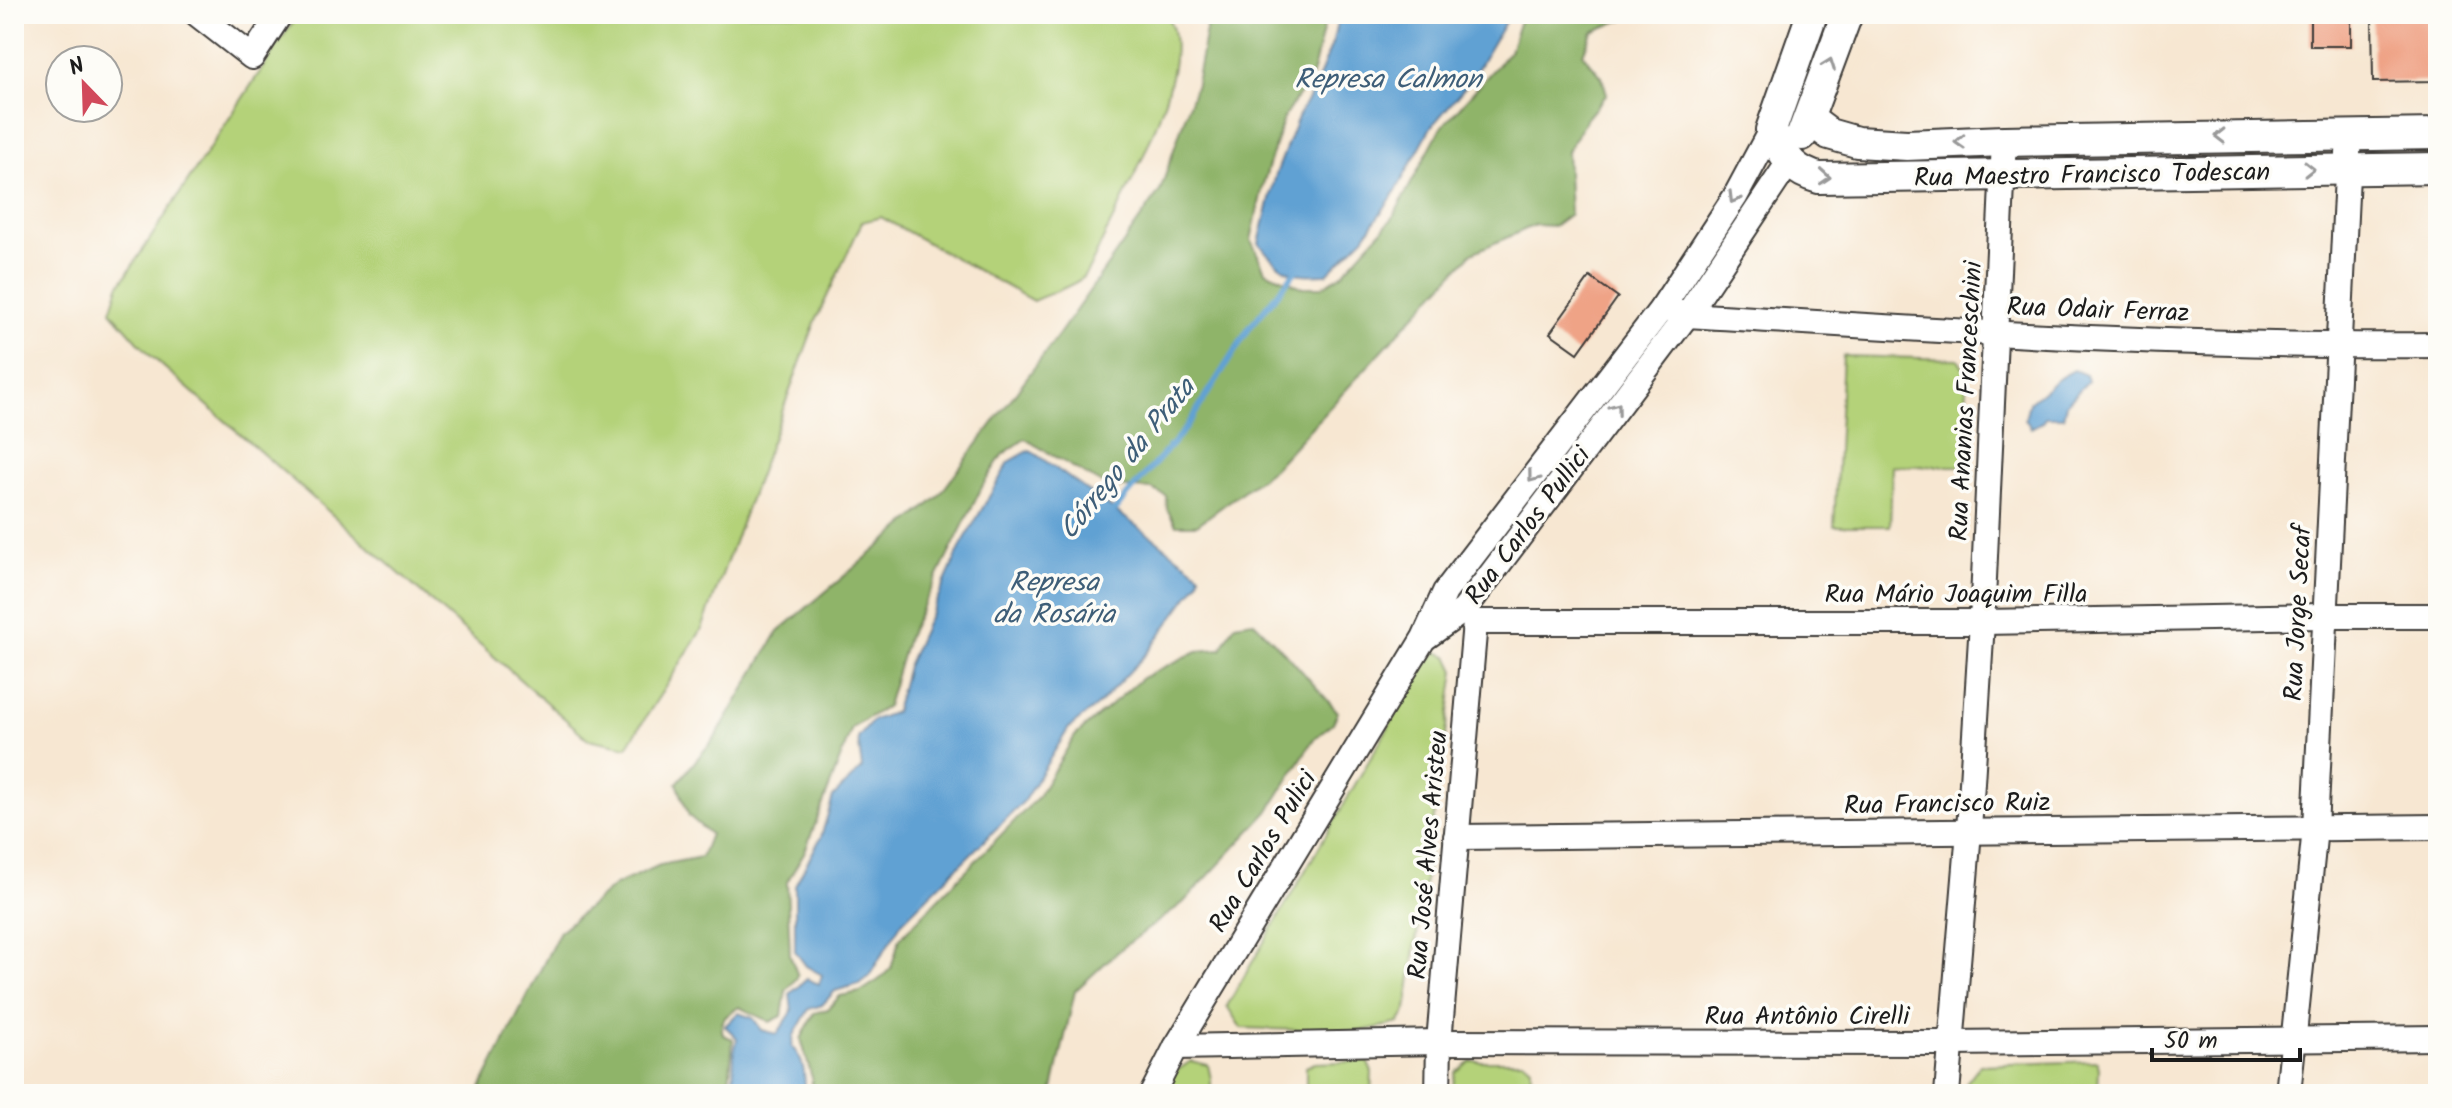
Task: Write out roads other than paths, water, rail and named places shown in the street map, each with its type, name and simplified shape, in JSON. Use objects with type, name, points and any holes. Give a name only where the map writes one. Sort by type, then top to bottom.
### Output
[{"type":"main road","name":"Rua Carlos Pullici","points":[[1771,130],[1812,14]]},
{"type":"main road","name":"Rua Carlos Pullici","points":[[1789,162],[1809,119],[1847,14]]},
{"type":"main road","name":"Rua Maestro Francisco Todescan","points":[[1809,119],[1829,134],[1857,142],[1907,145],[2438,134]]},
{"type":"main road","points":[[1771,130],[1789,162]]},
{"type":"main road","name":"Rua Maestro Francisco Todescan","points":[[1789,162],[1801,173],[1819,178],[2438,168]]},
{"type":"street","points":[[197,14],[222,22],[252,57],[280,14]]},
{"type":"street","name":"Rua Carlos Pullici","points":[[1424,638],[1445,592],[1662,308],[1735,197],[1771,130]]},
{"type":"street","name":"Rua Jorge Secaf","points":[[2288,1094],[2315,828],[2349,134]]},
{"type":"street","name":"Rua Ananias Franceschini","points":[[1947,1094],[1969,831],[1982,622],[2004,141]]},
{"type":"street","name":"Rua Carlos Pullici","points":[[1424,638],[1469,616],[1687,315],[1789,162]]},
{"type":"street","name":"Rua Odair Ferraz","points":[[1662,308],[1687,315],[1997,334],[2338,347],[2438,345]]},
{"type":"street","points":[[1445,592],[1469,616]]},
{"type":"street","name":"Rua Mário Joaquim Filla","points":[[1469,616],[1982,622],[2438,616]]},
{"type":"street","name":"Rua José Alves Aristeu","points":[[1438,1094],[1469,616]]},
{"type":"street","name":"Rua Carlos Pulici","points":[[1152,1094],[1176,1047],[1424,638]]},
{"type":"street","name":"Rua Francisco Ruiz","points":[[1456,837],[2438,827]]},
{"type":"street","name":"Rua Antônio Cirelli","points":[[1176,1047],[1439,1042],[1950,1043],[2438,1038]]},
{"type":"water","name":"Represa Calmon","points":[[1339,14],[1510,14],[1471,80],[1431,127],[1396,191],[1364,237],[1327,274],[1295,273],[1281,267],[1259,243],[1276,174],[1298,117],[1317,82],[1333,41]]},
{"type":"water","points":[[2074,370],[2086,375],[2088,381],[2066,404],[2063,417],[2045,417],[2031,428],[2025,419],[2029,402]]},
{"type":"water","name":"Represa da Rosária","points":[[1030,450],[1155,539],[1200,574],[1199,581],[1147,653],[1100,703],[1069,728],[1023,802],[902,922],[869,976],[859,984],[835,991],[822,1005],[809,1009],[794,1035],[792,1047],[802,1063],[805,1094],[733,1094],[737,1038],[725,1026],[738,1013],[753,1018],[762,1030],[777,1034],[792,1012],[790,994],[807,979],[819,984],[822,975],[806,966],[795,951],[795,885],[821,837],[833,797],[862,768],[858,738],[873,720],[895,712],[907,666],[962,544],[1009,462]]},
{"type":"waterway","name":"Córrego da Prata","points":[[1112,513],[1186,428],[1250,327],[1298,268]]}]
